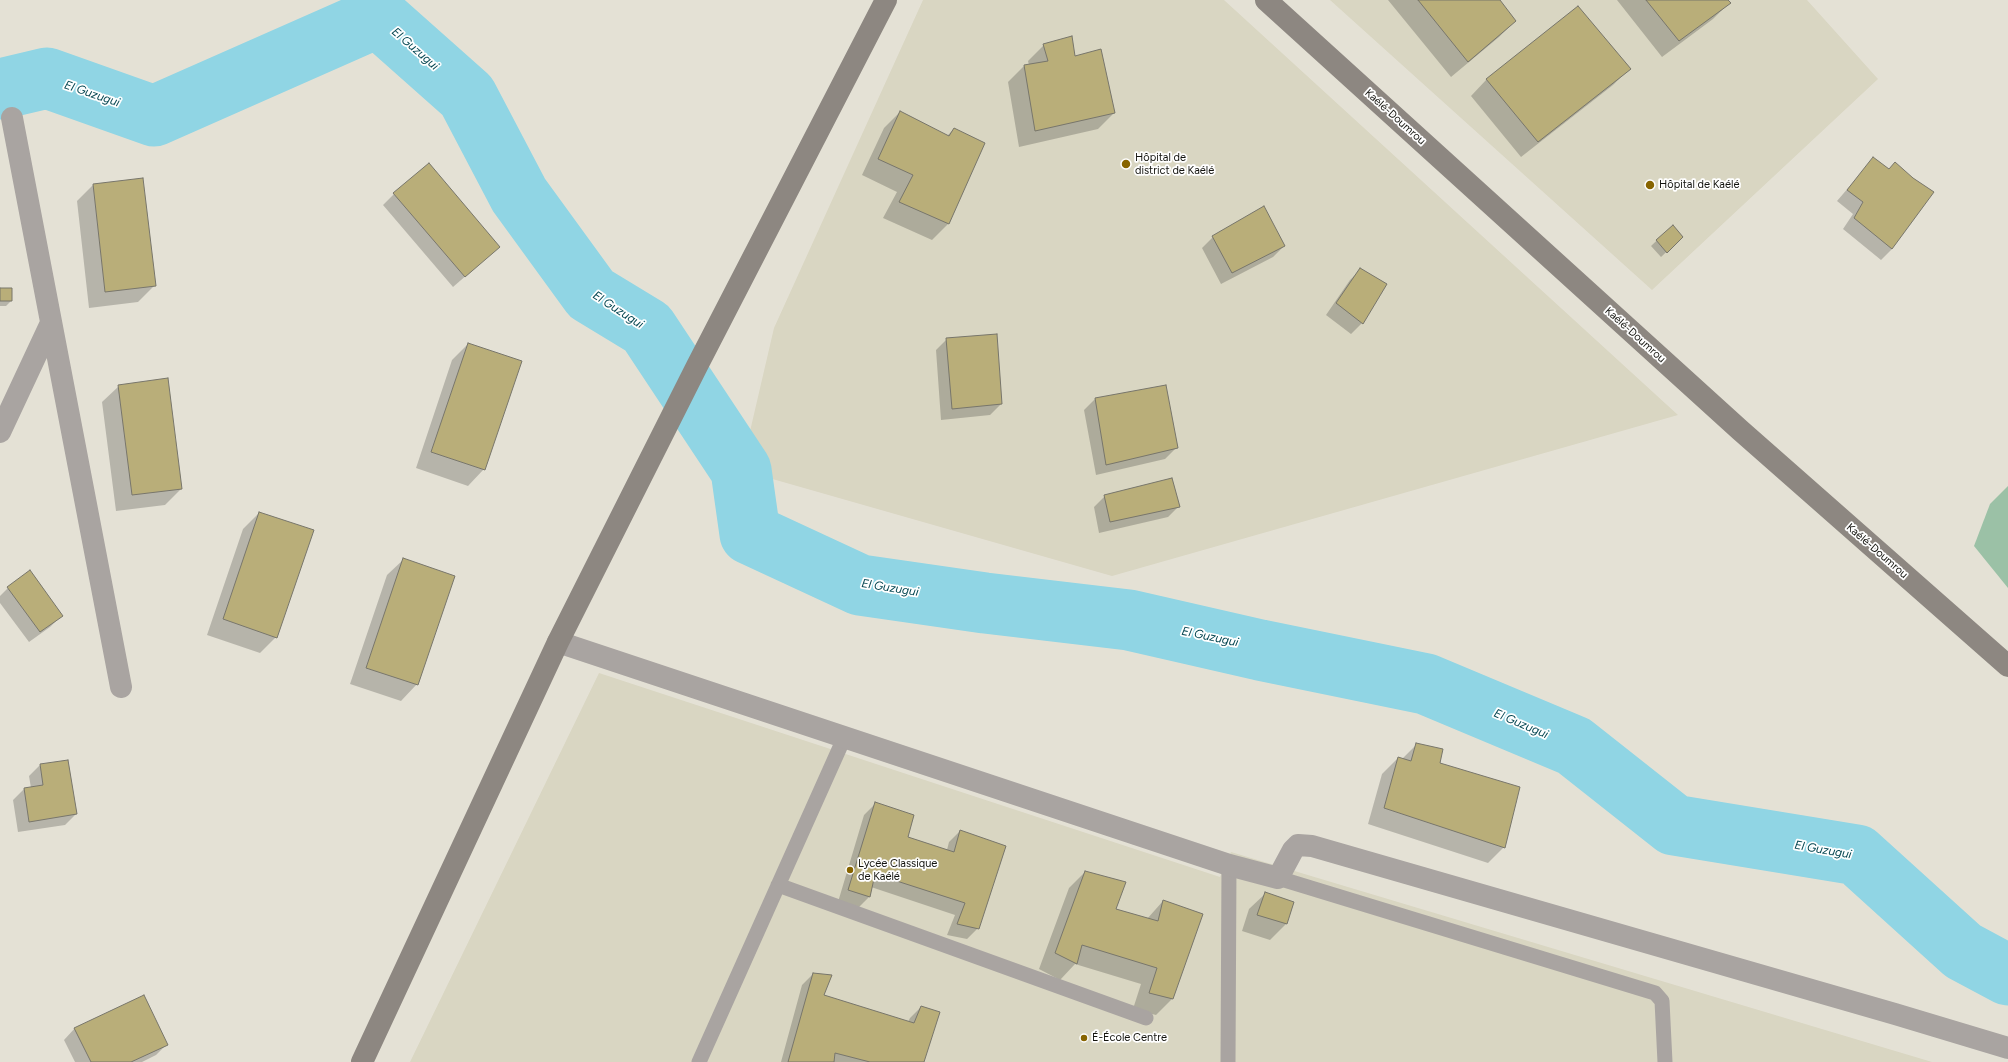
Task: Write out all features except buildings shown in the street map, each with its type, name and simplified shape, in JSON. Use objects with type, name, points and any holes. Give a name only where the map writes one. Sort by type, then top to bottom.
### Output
[{"type":"main road","points":[[362,1062],[558,642],[697,366],[886,0]]},
{"type":"main road","name":"Kaélé-Doumrou","points":[[1266,0],[1746,436],[2008,666]]},
{"type":"street","points":[[12,118],[121,687]]},
{"type":"street","points":[[0,432],[52,323]]},
{"type":"street","points":[[558,642],[1229,864],[1278,878],[1293,850],[1298,845],[1312,846],[1880,1009],[2008,1048]]},
{"type":"lane","points":[[699,1062],[845,736]]},
{"type":"lane","points":[[1228,1062],[1229,864]]},
{"type":"lane","points":[[1278,878],[1655,993],[1662,1001],[1665,1062]]},
{"type":"lane","points":[[778,885],[1146,1018]]},
{"type":"shaded area","name":"Hôpital de district de Kaélé","points":[[923,0],[1224,0],[1678,415],[1112,576],[741,470],[774,328]]},
{"type":"shaded area","name":"Hôpital de Kaélé","points":[[1330,0],[1807,0],[1878,79],[1652,290]]},
{"type":"shaded area","name":"Lycée Classique de Kaélé","points":[[599,673],[1220,877],[1231,852],[1932,1062],[410,1062]]},
{"type":"green space","points":[[2008,486],[2008,588],[1974,546],[1990,504]]},
{"type":"waterway","name":"El Guzugui","points":[[0,89],[47,78],[154,116],[378,17],[467,96],[519,195],[591,294],[647,328],[741,470],[750,534],[860,585],[985,603],[1129,620],[1260,650],[1426,684],[1574,746],[1674,825],[1857,855],[1963,951],[2008,975]]},
{"type":"place","name":"Hôpital de district de Kaélé","points":[[1126,164]]},
{"type":"place","name":"Hôpital de Kaélé","points":[[1650,185]]},
{"type":"place","name":"Lycée Classique de Kaélé","points":[[850,870]]},
{"type":"place","name":"É-École Centre","points":[[1084,1038]]}]
